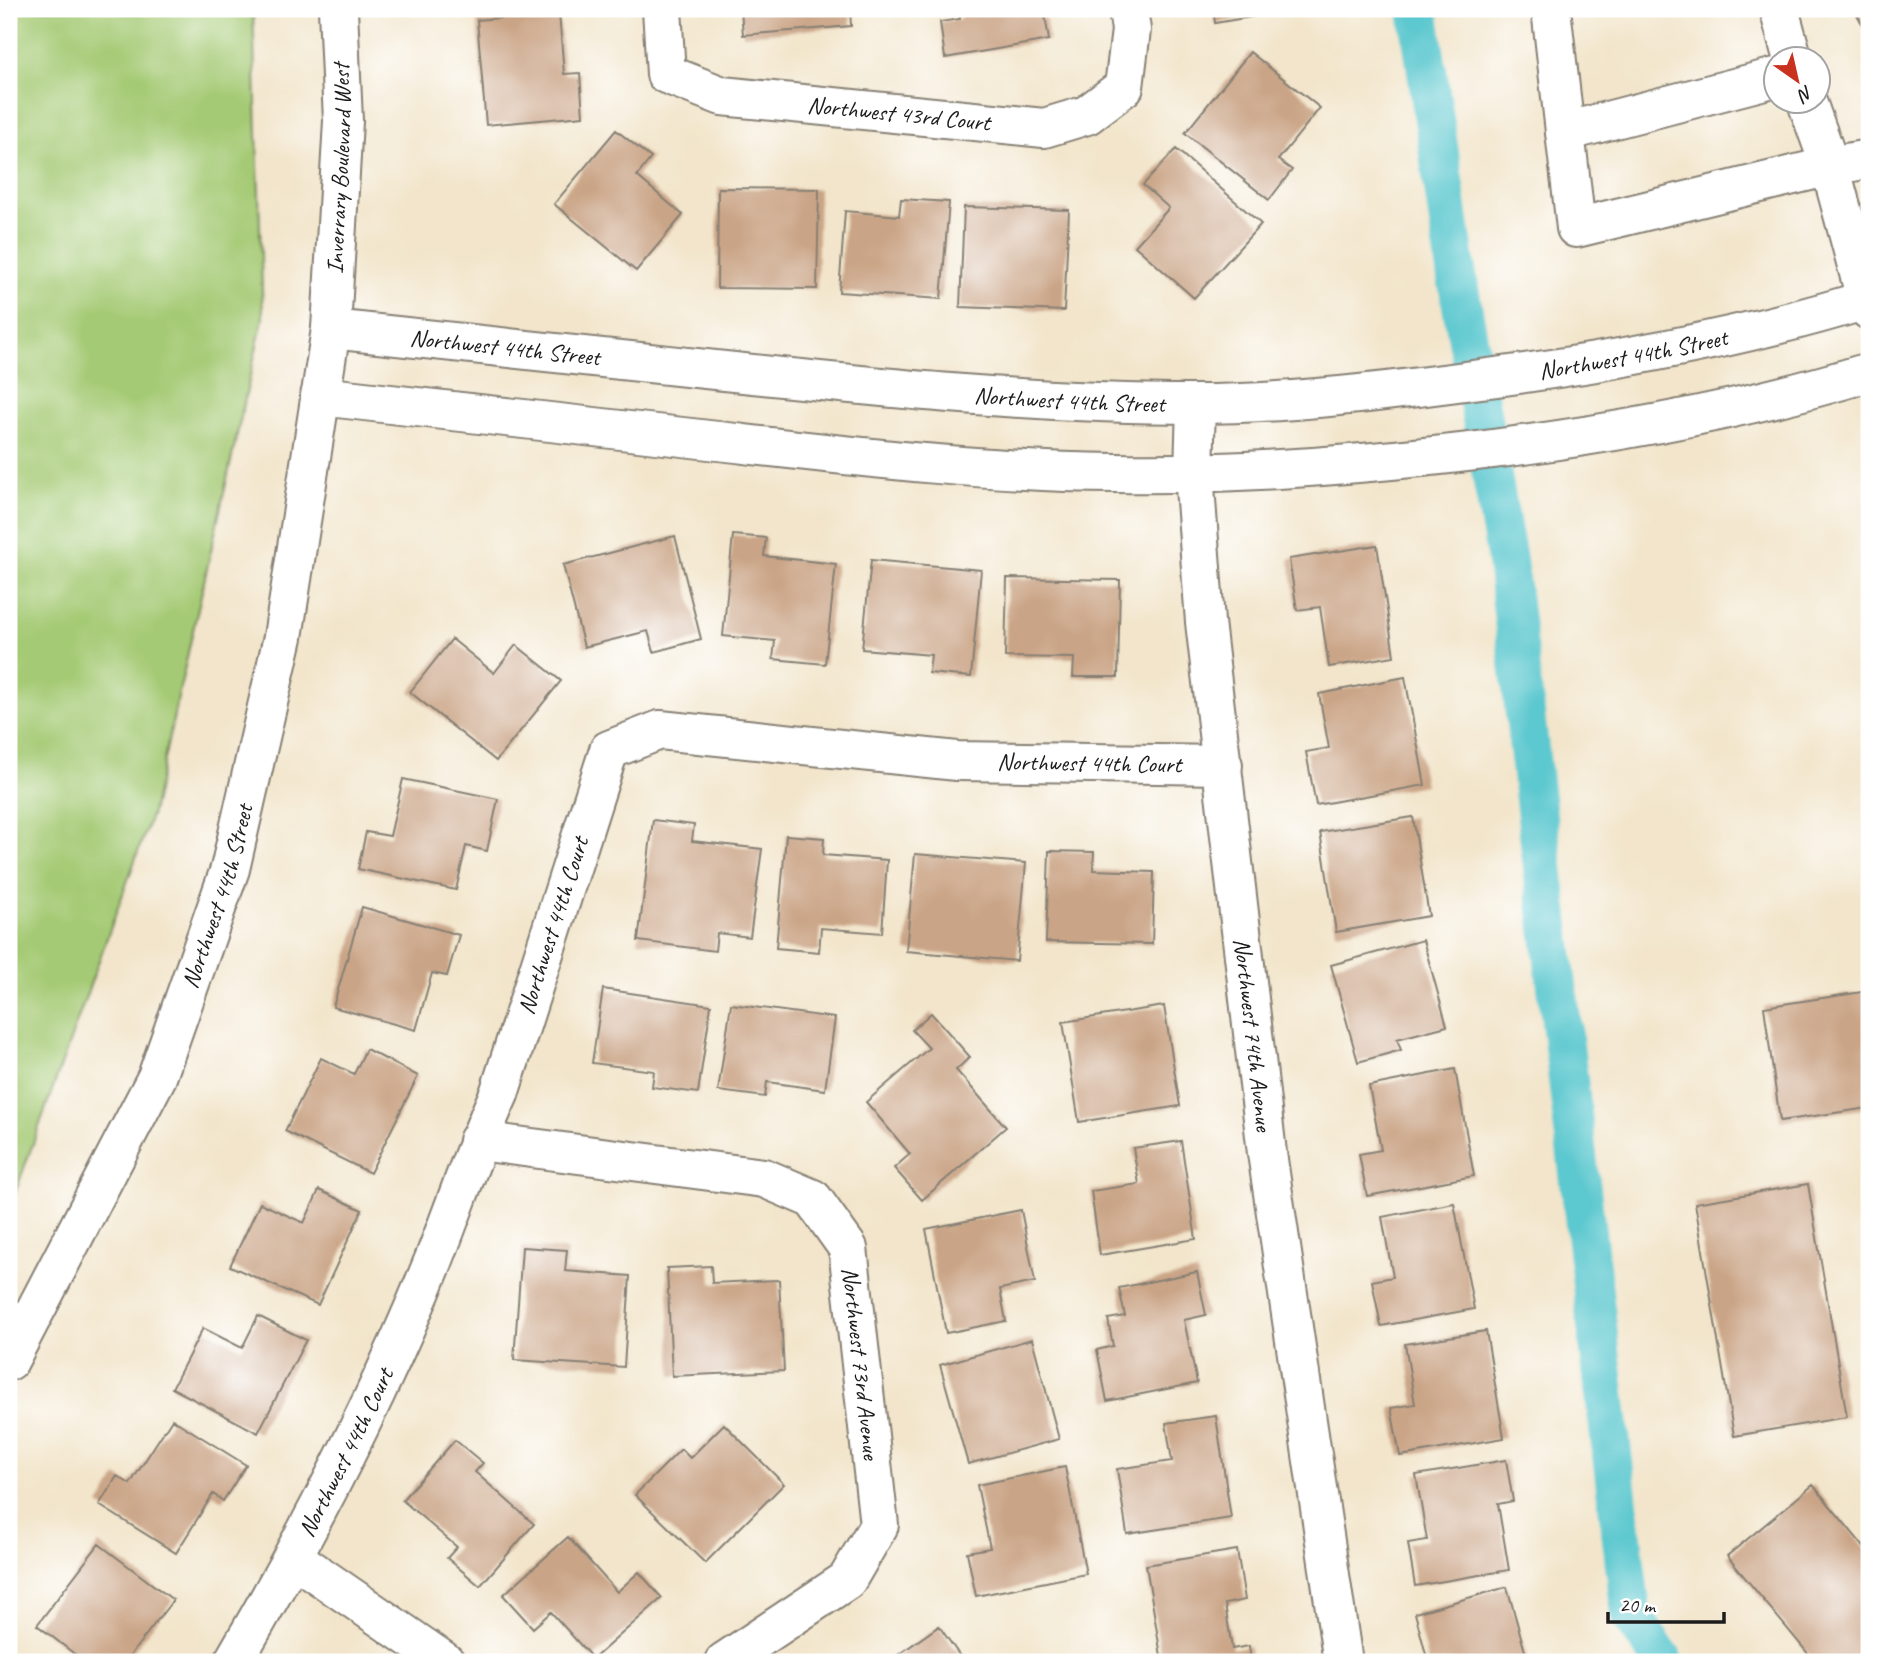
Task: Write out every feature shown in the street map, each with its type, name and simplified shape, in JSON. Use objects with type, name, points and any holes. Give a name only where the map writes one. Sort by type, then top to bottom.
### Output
[{"type":"street","name":"Inverrary Boulevard West","points":[[331,329],[343,121],[338,9]]},
{"type":"street","name":"Northwest 43rd Court","points":[[662,9],[666,74],[722,96],[1044,128],[1087,116],[1124,87],[1131,30],[1128,9]]},
{"type":"street","points":[[1551,9],[1576,228],[1829,166],[1869,159]]},
{"type":"street","points":[[1779,9],[1789,46]]},
{"type":"street","points":[[1565,132],[1762,81]]},
{"type":"street","points":[[1812,116],[1868,303]]},
{"type":"street","name":"Northwest 44th Street","points":[[9,1361],[156,1077],[230,869],[284,636],[331,329],[1002,397],[1196,404],[1287,400],[1566,368],[1700,344],[1868,303]]},
{"type":"street","points":[[320,396],[902,462],[1041,471],[1194,473],[1394,461],[1538,443],[1672,421],[1814,389],[1869,372]]},
{"type":"street","name":"Northwest 74th Avenue","points":[[1196,404],[1194,473],[1205,622],[1267,1153],[1343,1662]]},
{"type":"street","name":"Northwest 44th Court","points":[[233,1662],[294,1558],[371,1401],[432,1264],[478,1141],[499,1094],[609,750],[660,730],[957,761],[1223,765]]},
{"type":"street","name":"Northwest 73rd Avenue","points":[[478,1141],[764,1178],[813,1199],[848,1248],[879,1525],[847,1580],[724,1662]]},
{"type":"street","points":[[294,1558],[446,1662]]},
{"type":"green space","points":[[9,9],[253,9],[263,319],[152,813],[9,1210]]},
{"type":"building","points":[[741,9],[850,9],[851,26],[743,35]]},
{"type":"building","points":[[959,9],[1044,9],[1049,40],[945,58],[940,22],[960,19]]},
{"type":"building","points":[[1213,9],[1292,9],[1292,10],[1215,23]]},
{"type":"building","points":[[1854,9],[1869,9],[1869,36]]},
{"type":"building","points":[[559,13],[564,74],[580,73],[583,116],[486,125],[477,20]]},
{"type":"building","points":[[1250,52],[1320,108],[1278,160],[1292,170],[1269,200],[1185,133]]},
{"type":"building","points":[[616,130],[651,158],[637,176],[683,215],[636,271],[554,204]]},
{"type":"building","points":[[1176,149],[1261,224],[1194,298],[1135,246],[1169,208],[1143,185]]},
{"type":"building","points":[[718,188],[819,189],[817,289],[717,288]]},
{"type":"building","points":[[901,199],[949,202],[941,299],[839,292],[845,211],[899,216]]},
{"type":"building","points":[[964,207],[1069,210],[1064,311],[960,307]]},
{"type":"building","points":[[733,535],[766,538],[764,556],[836,564],[825,664],[773,659],[775,641],[723,636]]},
{"type":"building","points":[[675,536],[701,639],[654,652],[648,631],[584,647],[563,565]]},
{"type":"building","points":[[1377,545],[1394,656],[1329,667],[1320,607],[1297,610],[1289,559]]},
{"type":"building","points":[[871,560],[981,570],[971,677],[929,673],[931,655],[862,649]]},
{"type":"building","points":[[1007,578],[1120,580],[1118,677],[1073,677],[1074,658],[1005,657]]},
{"type":"building","points":[[452,639],[494,673],[516,645],[561,681],[496,761],[410,692]]},
{"type":"building","points":[[1405,677],[1425,785],[1316,805],[1306,752],[1329,748],[1319,694]]},
{"type":"building","points":[[403,779],[498,799],[487,851],[466,846],[456,890],[358,869],[366,832],[390,836]]},
{"type":"building","points":[[1413,817],[1429,916],[1336,932],[1320,832]]},
{"type":"building","points":[[653,820],[694,825],[692,841],[762,849],[750,937],[717,933],[715,951],[638,941]]},
{"type":"building","points":[[786,835],[824,838],[823,855],[887,860],[882,933],[821,928],[819,952],[776,948]]},
{"type":"building","points":[[1049,851],[1094,852],[1093,870],[1154,872],[1152,944],[1046,942]]},
{"type":"building","points":[[915,854],[1026,863],[1017,961],[906,951]]},
{"type":"building","points":[[362,907],[459,935],[447,976],[432,973],[416,1030],[333,1007]]},
{"type":"building","points":[[1423,940],[1447,1026],[1397,1039],[1401,1050],[1358,1062],[1331,965]]},
{"type":"building","points":[[603,989],[711,1005],[698,1093],[652,1087],[654,1071],[592,1063]]},
{"type":"building","points":[[1869,991],[1869,1108],[1780,1121],[1764,1007]]},
{"type":"building","points":[[731,1004],[835,1018],[825,1090],[767,1082],[765,1097],[718,1091]]},
{"type":"building","points":[[1164,1006],[1180,1106],[1079,1122],[1063,1022]]},
{"type":"building","points":[[931,1013],[970,1057],[956,1070],[1006,1127],[922,1200],[894,1168],[910,1154],[866,1102],[929,1048],[912,1030]]},
{"type":"building","points":[[366,1049],[418,1076],[370,1173],[285,1131],[321,1058],[354,1074]]},
{"type":"building","points":[[1455,1069],[1474,1176],[1367,1196],[1359,1154],[1381,1150],[1369,1086]]},
{"type":"building","points":[[1181,1141],[1196,1239],[1100,1255],[1091,1191],[1139,1184],[1133,1148]]},
{"type":"building","points":[[1808,1184],[1847,1417],[1734,1436],[1695,1203]]},
{"type":"building","points":[[319,1190],[362,1210],[318,1305],[230,1266],[260,1203],[304,1223]]},
{"type":"building","points":[[1454,1203],[1474,1309],[1381,1326],[1372,1281],[1393,1277],[1382,1217]]},
{"type":"building","points":[[1021,1210],[1035,1282],[1000,1289],[1006,1321],[946,1333],[926,1229]]},
{"type":"building","points":[[522,1247],[567,1250],[565,1271],[630,1276],[624,1367],[514,1360]]},
{"type":"building","points":[[711,1266],[712,1283],[779,1280],[784,1371],[672,1376],[667,1268]]},
{"type":"building","points":[[1197,1272],[1206,1315],[1184,1320],[1197,1383],[1107,1401],[1097,1350],[1113,1346],[1108,1319],[1125,1316],[1119,1288]]},
{"type":"building","points":[[258,1316],[306,1340],[258,1433],[172,1388],[203,1328],[242,1348]]},
{"type":"building","points":[[1486,1331],[1504,1438],[1400,1456],[1391,1408],[1415,1404],[1405,1344]]},
{"type":"building","points":[[1032,1339],[1059,1439],[968,1464],[940,1365]]},
{"type":"building","points":[[1216,1416],[1231,1518],[1127,1534],[1117,1469],[1172,1461],[1166,1423]]},
{"type":"building","points":[[172,1419],[246,1465],[223,1501],[213,1494],[176,1553],[99,1505],[117,1476],[130,1484]]},
{"type":"building","points":[[724,1424],[784,1484],[705,1563],[635,1495],[681,1449],[690,1458]]},
{"type":"building","points":[[455,1440],[483,1463],[475,1472],[534,1524],[480,1586],[447,1558],[457,1547],[402,1500]]},
{"type":"building","points":[[1506,1460],[1513,1501],[1498,1504],[1509,1570],[1415,1586],[1408,1543],[1427,1540],[1416,1475]]},
{"type":"building","points":[[1065,1467],[1086,1574],[976,1596],[967,1552],[990,1548],[977,1485]]},
{"type":"building","points":[[1813,1485],[1869,1553],[1869,1662],[1815,1662],[1727,1556]]},
{"type":"building","points":[[568,1537],[617,1592],[639,1572],[662,1598],[593,1659],[551,1612],[533,1628],[503,1595]]},
{"type":"building","points":[[99,1544],[173,1600],[125,1662],[85,1662],[37,1625]]},
{"type":"building","points":[[1237,1550],[1245,1600],[1225,1604],[1232,1649],[1249,1646],[1251,1662],[1162,1662],[1146,1565]]},
{"type":"building","points":[[1507,1587],[1528,1662],[1428,1662],[1415,1613]]},
{"type":"building","points":[[939,1626],[964,1662],[888,1662]]},
{"type":"building","points":[[10,1654],[22,1662],[9,1662]]},
{"type":"waterway","points":[[1418,9],[1457,277],[1507,561],[1631,1615],[1664,1662]]}]
